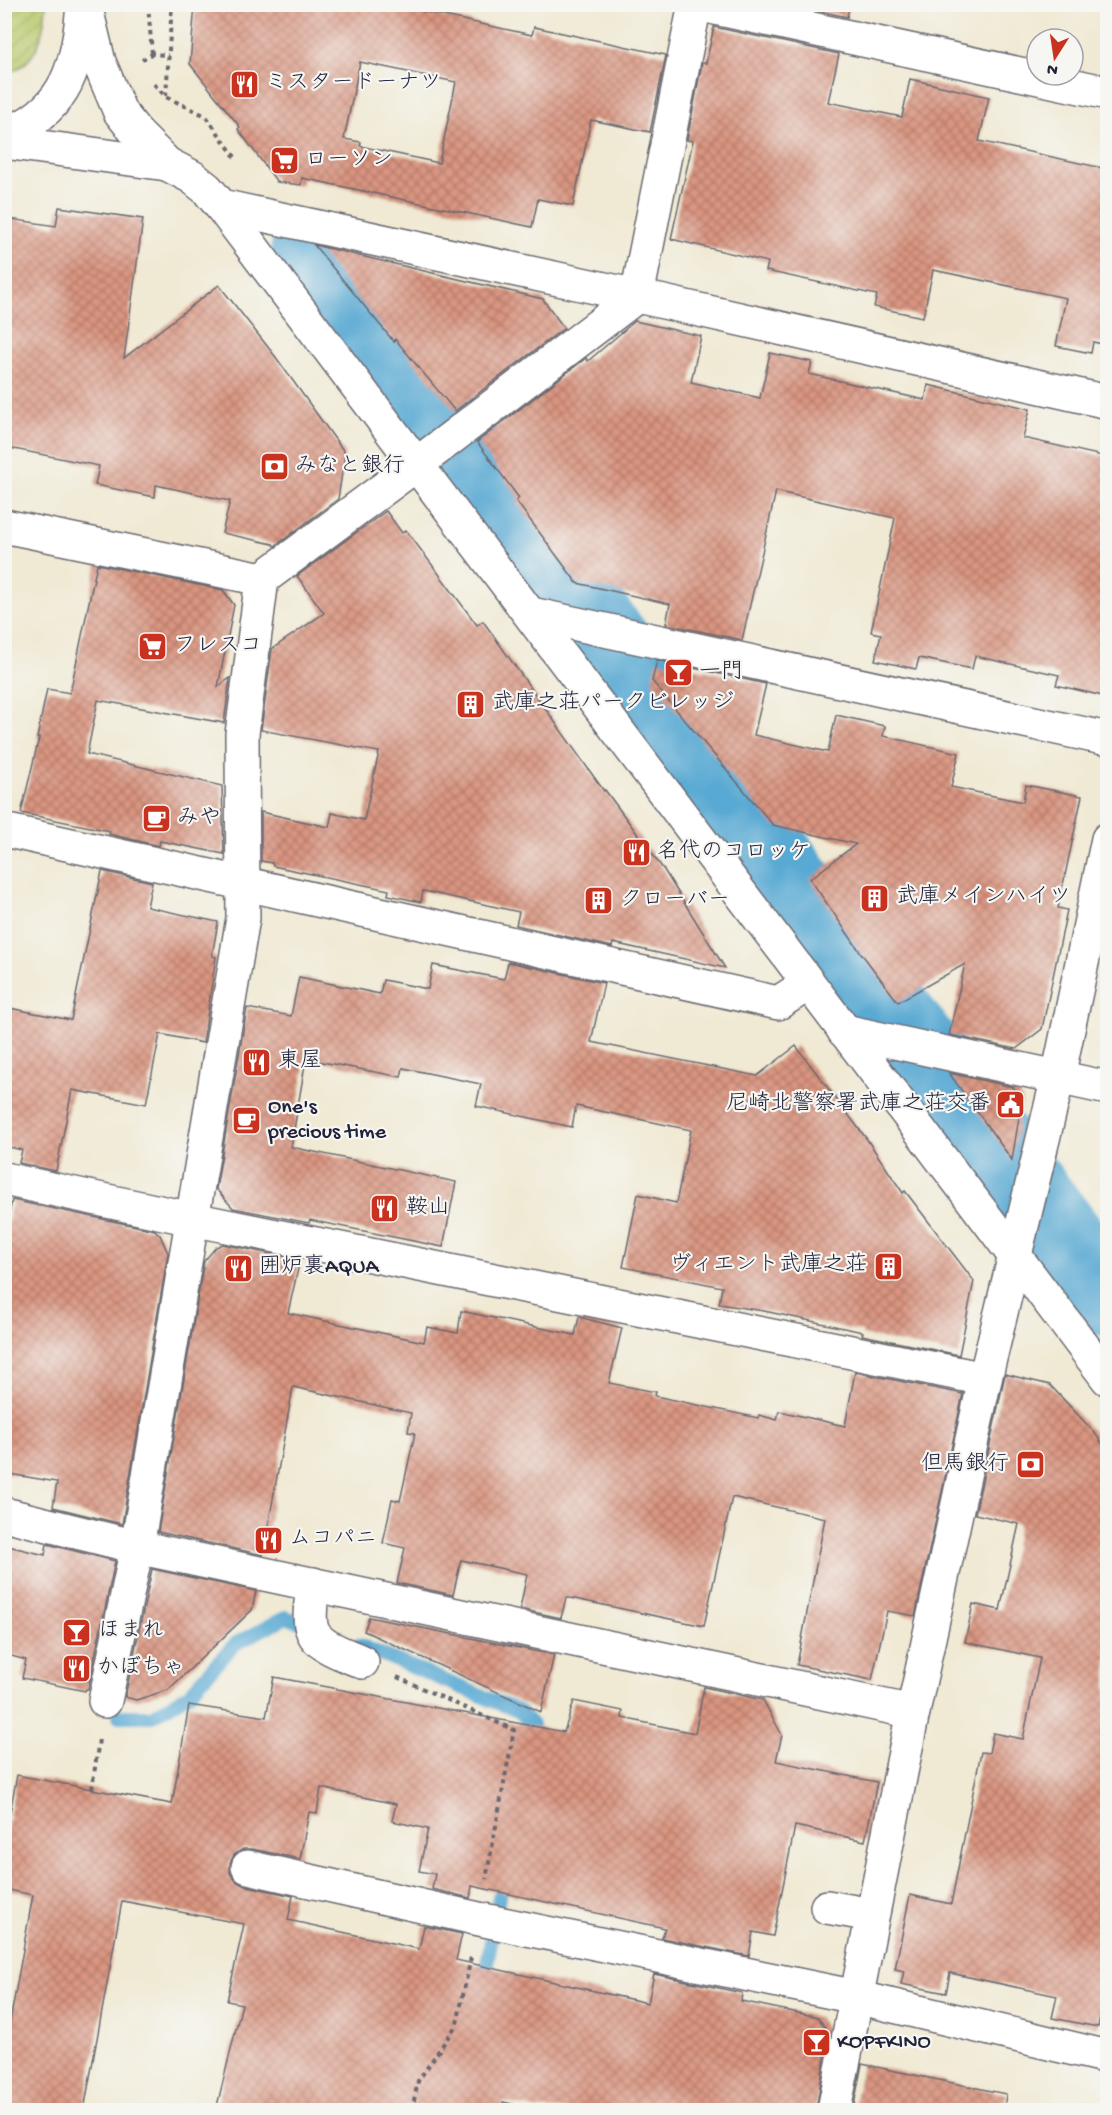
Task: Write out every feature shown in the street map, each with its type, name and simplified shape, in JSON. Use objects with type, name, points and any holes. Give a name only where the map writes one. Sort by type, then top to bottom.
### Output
[{"type":"street","points":[[4,135],[29,124],[42,115],[62,92],[81,30],[84,4]]},
{"type":"street","points":[[84,4],[99,62],[120,112],[140,137],[167,164],[192,177],[207,189],[221,206],[1107,1379]]},
{"type":"street","points":[[105,1701],[137,1547],[243,918],[242,734],[261,579],[456,435],[637,296],[696,4],[1107,93]]},
{"type":"street","points":[[4,142],[167,164]]},
{"type":"street","points":[[221,206],[637,296],[1107,402]]},
{"type":"street","points":[[4,526],[261,579]]},
{"type":"street","points":[[531,614],[1107,739]]},
{"type":"street","points":[[4,830],[778,1003],[808,984]]},
{"type":"street","points":[[834,2110],[913,1712],[985,1379],[1058,1077],[1107,839]]},
{"type":"street","points":[[844,1031],[1107,1088]]},
{"type":"street","points":[[4,1179],[985,1379]]},
{"type":"street","points":[[4,1514],[137,1547],[312,1610],[913,1712]]},
{"type":"street","points":[[312,1610],[325,1645],[362,1662]]},
{"type":"street","points":[[248,1867],[490,1922],[856,1997],[1107,2056]]},
{"type":"street","points":[[827,1906],[872,1915]]},
{"type":"path","points":[[148,4],[152,54],[168,55]]},
{"type":"path","points":[[172,4],[166,97],[206,116],[237,160]]},
{"type":"path","points":[[362,1662],[514,1730],[490,1922],[457,2024],[418,2081],[412,2110]]},
{"type":"path","points":[[92,1789],[105,1701]]},
{"type":"green space","points":[[5,4],[46,5],[41,37],[32,56],[16,69],[5,73]]},
{"type":"building","points":[[195,4],[389,4],[532,35],[534,27],[666,55],[650,132],[591,120],[573,206],[538,199],[532,227],[302,178],[301,185],[277,182],[238,129],[240,127],[190,64]],"holes":[[[360,62],[456,82],[439,163],[360,146],[361,142],[344,139]]]},
{"type":"building","points":[[788,4],[850,4],[847,17]]},
{"type":"building","points":[[714,27],[839,54],[828,102],[902,117],[910,79],[989,97],[979,141],[1107,169],[1107,345],[1093,342],[1091,353],[1056,346],[1066,298],[933,270],[923,317],[874,307],[877,295],[766,271],[768,262],[671,239],[693,141],[687,140],[702,63],[706,63]]},
{"type":"building","points":[[59,207],[143,219],[124,358],[219,285],[275,356],[345,453],[338,499],[275,546],[222,533],[230,501],[156,485],[155,497],[95,485],[99,466],[4,447],[4,218],[56,226]]},
{"type":"building","points":[[314,245],[543,299],[564,328],[455,411],[395,339],[394,342]]},
{"type":"building","points":[[635,321],[701,336],[691,382],[760,398],[770,353],[812,362],[809,374],[925,400],[928,385],[1030,409],[1023,438],[1107,457],[1107,677],[1103,696],[1056,685],[1059,675],[975,656],[972,669],[919,658],[916,669],[875,660],[881,634],[871,632],[895,518],[776,491],[742,640],[666,624],[670,604],[577,583],[516,501],[519,498],[477,442],[586,358],[588,361]]},
{"type":"building","points":[[386,511],[402,533],[406,530],[477,625],[483,621],[604,791],[664,870],[725,968],[613,943],[612,947],[516,925],[519,912],[423,891],[421,902],[388,895],[389,890],[273,866],[272,863],[261,861],[261,812],[329,827],[332,813],[364,820],[379,752],[261,730],[272,649],[324,613],[297,576]]},
{"type":"building","points":[[97,564],[223,590],[234,605],[218,687],[230,678],[224,723],[98,700],[87,754],[222,786],[224,854],[160,841],[159,846],[109,834],[110,831],[21,813],[39,738],[37,738],[47,689],[70,693]]},
{"type":"building","points":[[657,660],[766,684],[754,735],[828,752],[836,715],[885,726],[883,736],[959,753],[951,787],[1023,802],[1026,785],[1082,796],[1058,908],[1067,910],[1042,1029],[1016,1049],[949,1035],[965,964],[898,1002],[810,879],[856,844],[773,825],[652,681]]},
{"type":"building","points":[[102,871],[152,882],[147,907],[218,922],[212,956],[216,957],[203,1043],[160,1034],[146,1104],[72,1090],[56,1171],[19,1163],[22,1150],[4,1146],[4,1007],[71,1020]]},
{"type":"building","points":[[508,962],[604,983],[591,1042],[757,1076],[796,1046],[866,1138],[903,1193],[905,1191],[974,1281],[959,1355],[862,1335],[863,1332],[719,1304],[722,1287],[623,1267],[638,1194],[676,1203],[691,1130],[576,1106],[572,1127],[476,1106],[481,1084],[403,1068],[401,1077],[306,1059],[291,1147],[456,1182],[443,1247],[310,1220],[309,1223],[233,1208],[216,1189],[247,1008],[291,1016],[299,977],[380,994],[383,980],[428,989],[433,965],[504,979]]},
{"type":"building","points":[[949,1073],[1013,1087],[1022,1099],[1012,1160]]},
{"type":"building","points":[[12,1200],[155,1230],[160,1235],[168,1253],[122,1524],[53,1507],[57,1482],[4,1473],[4,1239]]},
{"type":"building","points":[[223,1244],[300,1260],[288,1313],[424,1342],[427,1327],[458,1333],[461,1311],[575,1335],[579,1317],[622,1328],[609,1383],[656,1392],[655,1396],[758,1418],[759,1415],[777,1420],[779,1411],[845,1426],[855,1372],[963,1394],[915,1616],[887,1611],[872,1680],[797,1665],[825,1518],[732,1497],[704,1626],[570,1598],[566,1598],[561,1618],[520,1609],[527,1574],[461,1560],[453,1595],[397,1583],[405,1548],[383,1543],[392,1499],[400,1501],[415,1433],[408,1432],[411,1413],[293,1387],[263,1555],[158,1532],[204,1261],[216,1247]]},
{"type":"building","points":[[1005,1374],[1050,1385],[1094,1432],[1107,1450],[1107,1978],[1098,2027],[1052,2018],[1057,1996],[950,1973],[946,1993],[901,1984],[904,1971],[895,1969],[910,1895],[951,1904],[981,1752],[989,1753],[993,1733],[1023,1739],[1040,1658],[965,1642],[973,1604],[1000,1610],[1019,1524],[975,1514]]},
{"type":"building","points":[[47,1544],[115,1561],[88,1689],[85,1691],[22,1678],[26,1660],[4,1654],[4,1545],[45,1555]]},
{"type":"building","points":[[152,1569],[256,1591],[252,1610],[168,1690],[136,1700],[125,1697]]},
{"type":"building","points":[[369,1617],[554,1655],[541,1712],[364,1631]]},
{"type":"building","points":[[274,1677],[564,1732],[574,1701],[623,1711],[622,1718],[695,1733],[704,1687],[763,1700],[782,1735],[776,1761],[877,1782],[865,1841],[795,1826],[773,1936],[753,1932],[749,1956],[662,1938],[665,1928],[472,1886],[470,1898],[432,1889],[435,1874],[419,1871],[428,1829],[392,1821],[396,1804],[321,1788],[317,1813],[309,1812],[300,1859],[243,1849],[234,1855],[230,1863],[230,1873],[236,1881],[243,1885],[293,1896],[288,1920],[419,1949],[424,1926],[462,1934],[456,1960],[648,2003],[654,1974],[742,1993],[741,2001],[818,2017],[829,2033],[816,2110],[539,2110],[503,2102],[501,2110],[216,2110],[242,2004],[227,2001],[244,1924],[122,1901],[84,2110],[4,2110],[4,2055],[33,1895],[4,1889],[4,1844],[17,1775],[172,1804],[189,1705],[266,1717]]},
{"type":"building","points":[[862,2064],[1006,2094],[1004,2110],[853,2110]]},
{"type":"waterway","points":[[311,251],[1108,1296]]},
{"type":"waterway","points":[[119,1716],[152,1716],[189,1694],[235,1644],[286,1617],[310,1626]]},
{"type":"waterway","points":[[359,1645],[520,1712],[532,1725],[529,1744]]},
{"type":"waterway","points":[[481,1982],[486,1969],[503,1875]]},
{"type":"place","name":"ミスタードーナツ","points":[[244,84]]},
{"type":"place","name":"ローソン","points":[[284,161]]},
{"type":"place","name":"みなと銀行","points":[[274,467]]},
{"type":"place","name":"フレスコ","points":[[153,647]]},
{"type":"place","name":"一門","points":[[678,673]]},
{"type":"place","name":"武庫之荘パークビレッジ","points":[[471,704]]},
{"type":"place","name":"みや","points":[[156,819]]},
{"type":"place","name":"名代のコロッケ","points":[[636,853]]},
{"type":"place","name":"武庫メインハイツ","points":[[875,898]]},
{"type":"place","name":"クローバー","points":[[599,901]]},
{"type":"place","name":"東屋","points":[[257,1062]]},
{"type":"place","name":"尼崎北警察署武庫之荘交番","points":[[1011,1105]]},
{"type":"place","name":"One's precious time","points":[[247,1121]]},
{"type":"place","name":"鞍山","points":[[385,1209]]},
{"type":"place","name":"ヴィエント武庫之荘","points":[[888,1266]]},
{"type":"place","name":"囲炉裏AQUA","points":[[238,1268]]},
{"type":"place","name":"但馬銀行","points":[[1030,1465]]},
{"type":"place","name":"ムコパニ","points":[[268,1540]]},
{"type":"place","name":"ほまれ","points":[[77,1632]]},
{"type":"place","name":"かぼちゃ","points":[[76,1669]]},
{"type":"place","name":"KOPFKINO","points":[[816,2043]]}]
